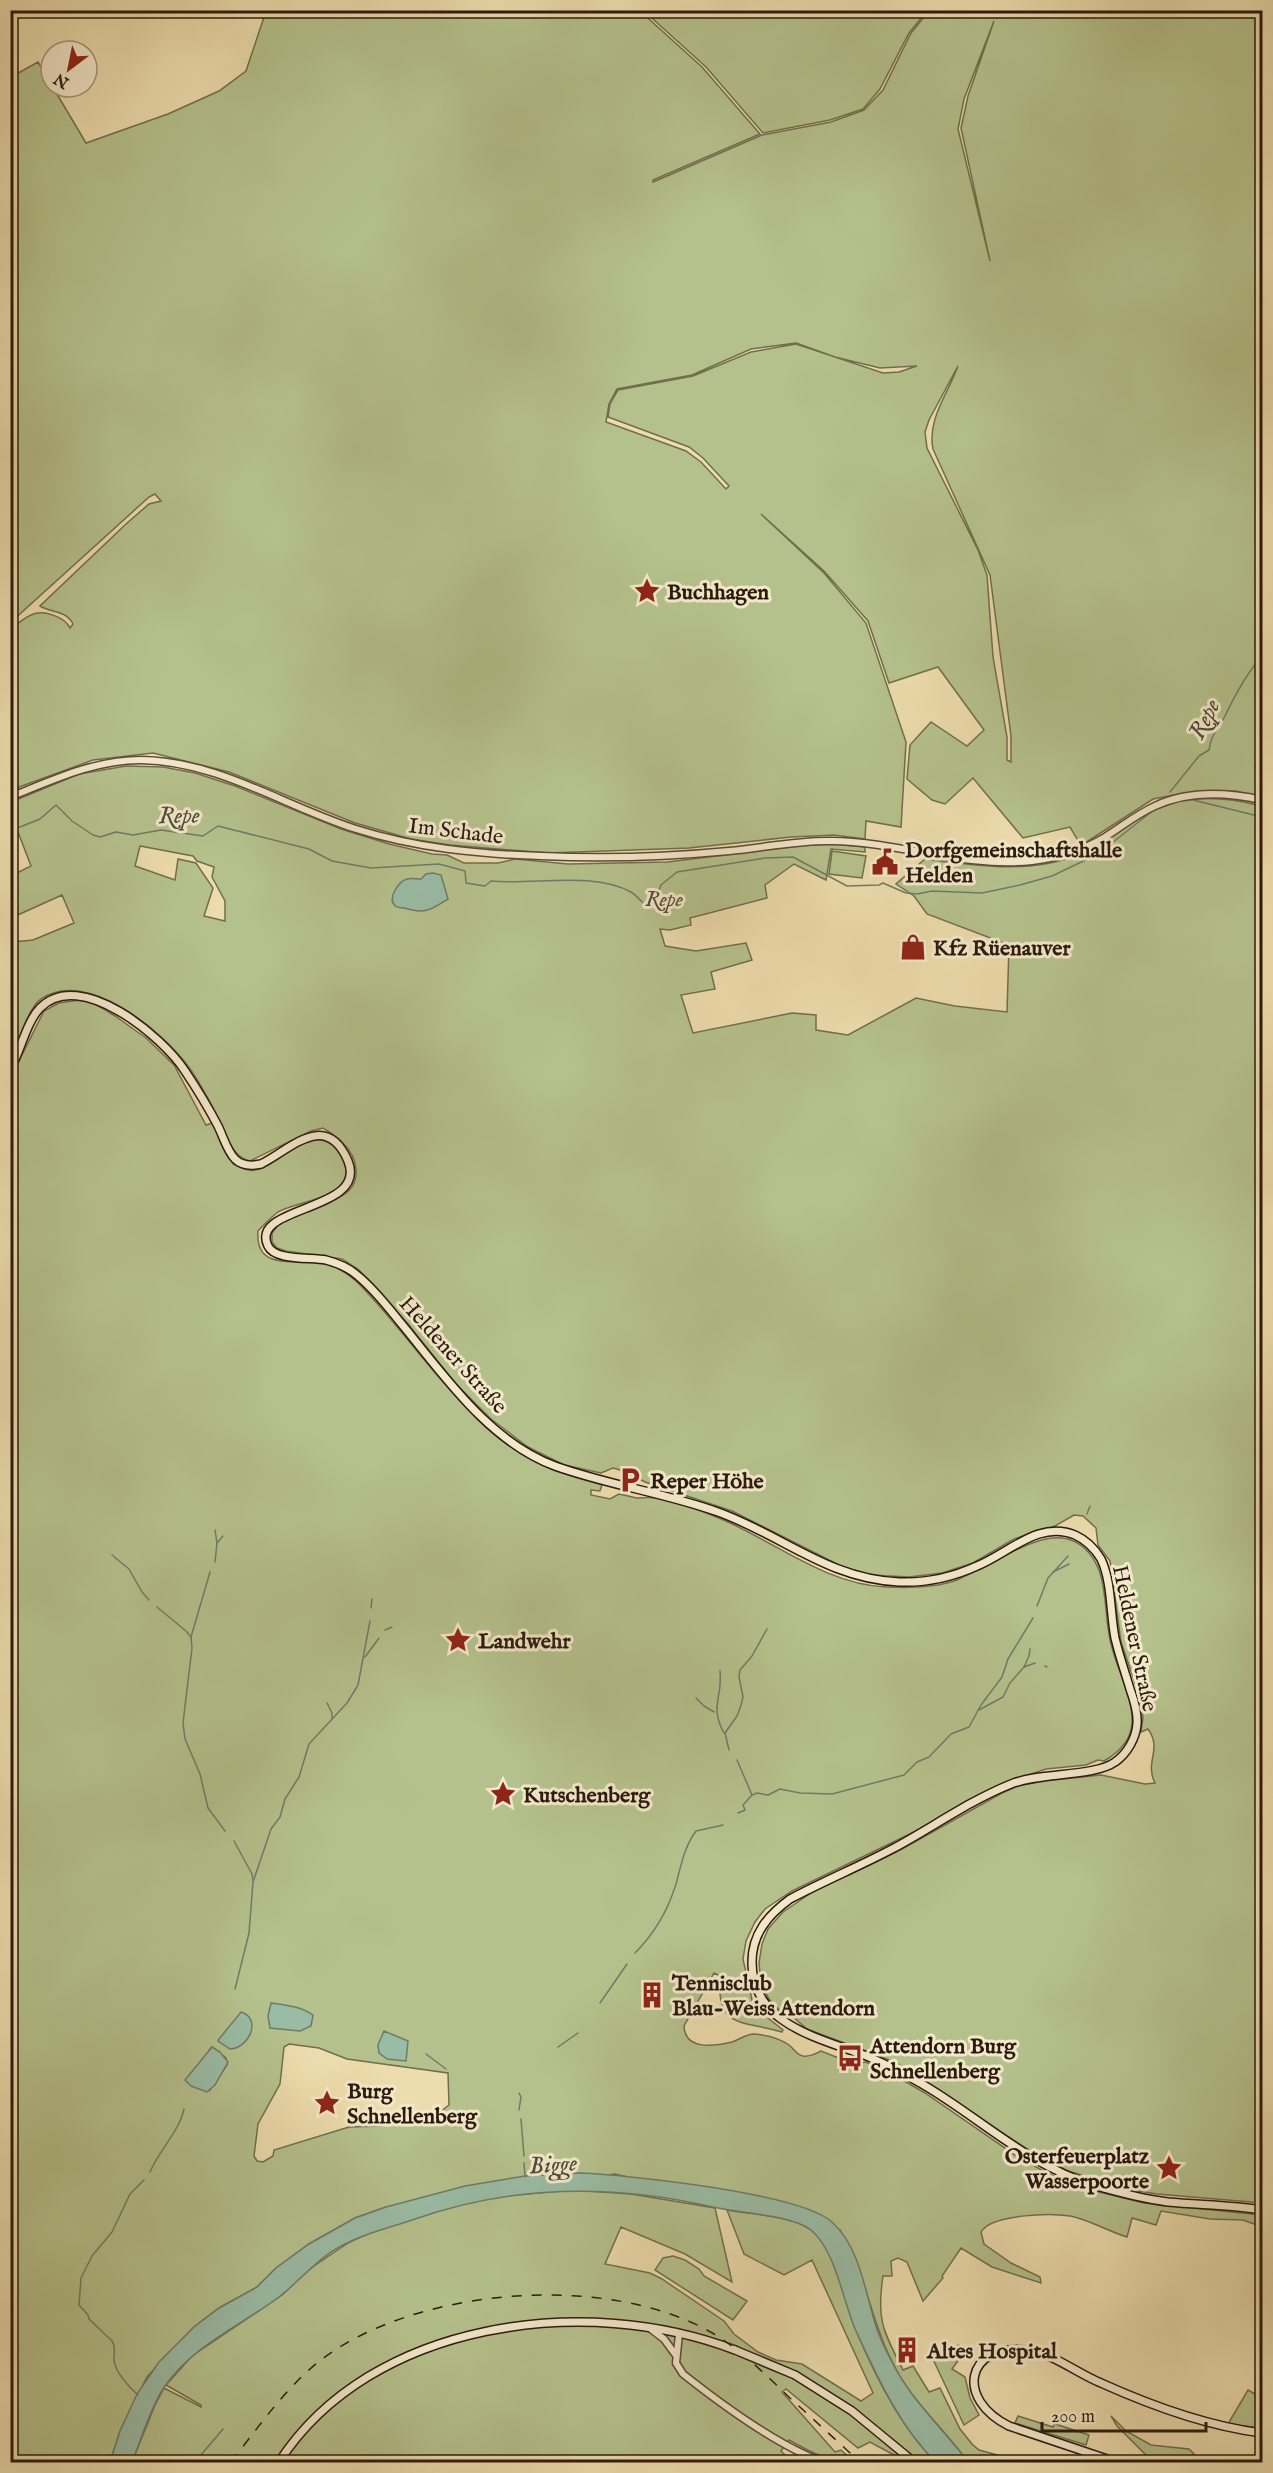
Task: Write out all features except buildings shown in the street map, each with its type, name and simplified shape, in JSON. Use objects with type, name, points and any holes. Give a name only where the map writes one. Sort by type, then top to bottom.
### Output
[{"type":"main road","name":"Heldener Straße","points":[[10,1070],[39,1008],[51,1000],[64,997],[91,998],[134,1022],[176,1058],[205,1103],[231,1154],[241,1163],[254,1166],[261,1164],[312,1136],[324,1136],[333,1140],[349,1164],[351,1175],[349,1184],[335,1194],[276,1222],[267,1234],[266,1241],[270,1249],[282,1256],[322,1259],[356,1274],[388,1307],[473,1409],[501,1434],[549,1464],[612,1483],[687,1501],[732,1517],[811,1559],[842,1572],[879,1581],[913,1582],[944,1577],[982,1565],[1027,1538],[1045,1532],[1067,1533],[1088,1542],[1100,1558],[1105,1571],[1116,1642],[1136,1713],[1137,1724],[1132,1741],[1124,1754],[1107,1766],[1086,1771],[1043,1775],[1010,1785],[957,1811],[895,1848],[790,1899],[774,1910],[760,1928],[752,1959],[754,1981],[766,2006],[790,2026],[808,2036],[906,2074],[946,2098],[1021,2151],[1072,2177],[1108,2189],[1167,2202],[1263,2210]]},
{"type":"main road","points":[[279,2463],[312,2421],[342,2395],[379,2371],[430,2348],[482,2333],[543,2323],[603,2322],[679,2334],[725,2346],[795,2375],[852,2410],[914,2463]]},
{"type":"main road","points":[[1116,2463],[1008,2426],[993,2417],[979,2403],[974,2392],[977,2368],[989,2356],[1001,2351],[1027,2350],[1052,2358],[1098,2382],[1168,2410],[1213,2424],[1263,2433]]},
{"type":"street","name":"Im Schade","points":[[10,797],[79,770],[110,763],[153,761],[183,765],[230,778],[357,830],[404,842],[454,850],[509,855],[605,858],[663,856],[802,842],[835,841],[988,862],[1044,859],[1088,846],[1154,806],[1198,794],[1239,795],[1263,800]]},
{"type":"street","points":[[651,2329],[664,2339],[675,2355],[679,2370],[689,2378],[751,2422],[798,2451],[823,2463]]},
{"type":"street","points":[[675,2355],[679,2334]]},
{"type":"green space","points":[[266,11],[640,11],[702,67],[760,134],[653,180],[653,182],[762,135],[831,122],[864,110],[883,90],[911,33],[929,11],[1262,11],[1262,751],[1255,766],[1262,769],[1262,798],[1236,791],[1185,793],[1153,799],[1080,844],[1070,827],[1023,838],[973,778],[945,804],[932,800],[907,779],[910,745],[931,722],[967,746],[984,730],[938,667],[889,683],[868,621],[824,571],[761,514],[824,573],[866,623],[906,742],[901,827],[866,821],[865,839],[834,835],[791,837],[689,848],[548,853],[450,845],[411,839],[355,823],[229,772],[153,753],[93,760],[11,790],[11,629],[36,613],[59,617],[70,628],[73,624],[66,616],[40,606],[149,504],[161,501],[155,494],[149,497],[11,622],[11,77],[38,62],[39,99],[60,99],[86,143],[168,114],[219,91],[246,71]],"holes":[[[994,21],[968,96],[961,128],[990,261],[958,129],[964,99]],[[796,343],[835,357],[796,344],[751,352],[693,376],[618,390],[610,404],[608,417],[689,447],[703,458],[729,486],[726,489],[701,462],[686,451],[606,422],[609,404],[617,389],[692,375],[751,349]],[[835,357],[880,368],[917,366],[899,372],[883,373]],[[958,366],[939,407],[933,427],[933,449],[990,575],[1011,736],[1011,762],[1007,760],[1007,737],[993,657],[987,575],[978,550],[927,448],[925,432],[929,420]]]},
{"type":"green space","points":[[644,11],[927,11],[909,33],[880,89],[863,109],[830,120],[763,133],[706,67]]},
{"type":"green space","points":[[126,766],[163,767],[195,773],[235,786],[341,829],[389,844],[432,854],[447,855],[464,863],[498,863],[515,859],[568,864],[667,862],[806,845],[833,844],[865,847],[865,852],[831,849],[826,880],[794,864],[765,885],[767,898],[690,918],[691,925],[670,930],[660,929],[665,946],[696,951],[746,943],[752,960],[711,972],[715,989],[681,995],[693,1033],[792,1013],[816,1015],[816,1030],[848,1035],[916,998],[955,1006],[1007,1012],[1009,945],[927,914],[914,896],[896,884],[925,859],[960,864],[1032,866],[1079,854],[1147,814],[1171,804],[1210,799],[1262,806],[1262,2203],[1132,2190],[1068,2171],[1030,2151],[895,2062],[807,2029],[793,2017],[781,2012],[769,1999],[761,1984],[759,1963],[762,1944],[768,1929],[783,1912],[814,1891],[902,1849],[1002,1793],[1021,1785],[1101,1775],[1145,1784],[1155,1783],[1151,1768],[1154,1743],[1148,1729],[1141,1732],[1143,1718],[1139,1695],[1121,1642],[1110,1561],[1098,1545],[1096,1528],[1083,1516],[1074,1515],[1055,1526],[1014,1539],[973,1563],[942,1573],[909,1577],[871,1575],[843,1567],[732,1511],[645,1482],[624,1471],[613,1468],[601,1473],[564,1465],[528,1447],[491,1419],[456,1384],[408,1324],[358,1269],[342,1259],[286,1251],[277,1248],[272,1242],[272,1233],[279,1224],[343,1195],[354,1184],[355,1162],[347,1148],[335,1136],[323,1128],[311,1131],[250,1161],[242,1158],[228,1141],[198,1081],[176,1052],[142,1021],[122,1008],[101,997],[79,991],[59,991],[41,999],[36,1004],[19,1039],[11,1065],[10,962],[13,942],[33,940],[74,923],[62,895],[11,918],[11,876],[31,866],[18,832],[11,834],[11,802],[79,774]],"holes":[[[140,846],[193,856],[197,861],[214,867],[212,877],[225,901],[225,921],[204,916],[213,888],[196,863],[178,859],[175,880],[135,866]]]},
{"type":"green space","points":[[832,851],[866,856],[862,878],[829,874]]},
{"type":"green space","points":[[80,1000],[94,1003],[146,1038],[174,1065],[206,1125],[212,1123],[233,1164],[247,1170],[265,1167],[295,1147],[316,1139],[326,1141],[336,1148],[346,1169],[346,1178],[341,1186],[321,1197],[286,1208],[275,1214],[258,1231],[262,1252],[276,1260],[328,1265],[352,1277],[462,1404],[484,1425],[534,1461],[559,1472],[602,1485],[600,1491],[591,1490],[591,1495],[610,1499],[619,1494],[637,1498],[655,1498],[683,1505],[747,1531],[824,1572],[865,1585],[912,1587],[946,1583],[1028,1545],[1058,1538],[1076,1542],[1092,1557],[1102,1581],[1111,1644],[1132,1713],[1131,1729],[1123,1746],[1104,1761],[1098,1760],[1086,1765],[1046,1769],[1001,1784],[916,1831],[792,1891],[765,1909],[755,1922],[746,1941],[743,1959],[752,2000],[768,2018],[783,2030],[782,2032],[743,2023],[727,2014],[722,2005],[720,1976],[714,1973],[684,2026],[690,2040],[702,2045],[725,2043],[748,2035],[759,2034],[781,2040],[803,2056],[810,2056],[821,2051],[854,2064],[866,2062],[925,2093],[1018,2157],[1049,2174],[1083,2188],[1144,2203],[1262,2215],[1262,2227],[1243,2220],[1210,2219],[1161,2211],[1156,2225],[1132,2218],[1127,2237],[1070,2216],[1036,2215],[996,2221],[981,2232],[984,2244],[1011,2263],[1040,2277],[1041,2283],[992,2267],[961,2248],[942,2276],[943,2278],[923,2301],[907,2262],[898,2258],[891,2261],[892,2276],[883,2276],[881,2315],[886,2335],[903,2370],[913,2366],[929,2392],[940,2388],[960,2429],[979,2450],[1023,2462],[968,2462],[913,2395],[886,2350],[862,2278],[840,2230],[615,2174],[386,2207],[355,2218],[309,2244],[276,2268],[257,2287],[219,2308],[194,2327],[147,2377],[120,2431],[110,2462],[11,2462],[10,1079],[44,1011],[59,1003]],"holes":[[[289,2044],[319,2048],[347,2059],[448,2073],[449,2105],[436,2115],[393,2120],[381,2126],[349,2127],[274,2150],[273,2156],[263,2162],[257,2161],[254,2156],[258,2124],[280,2084],[284,2047]],[[212,2047],[226,2058],[227,2065],[210,2090],[209,2050]]]},
{"type":"green space","points":[[572,2190],[631,2194],[715,2208],[732,2282],[685,2254],[621,2227],[605,2264],[650,2273],[662,2279],[724,2321],[734,2334],[758,2352],[776,2360],[802,2364],[861,2401],[873,2393],[812,2260],[784,2275],[744,2254],[727,2210],[771,2216],[803,2225],[811,2230],[820,2239],[833,2263],[856,2330],[880,2382],[900,2417],[936,2462],[921,2460],[907,2462],[870,2442],[858,2448],[786,2389],[782,2392],[835,2452],[841,2450],[854,2462],[828,2458],[789,2440],[781,2451],[792,2462],[132,2462],[164,2388],[201,2407],[166,2385],[192,2356],[282,2295],[308,2270],[348,2243],[371,2232],[458,2204],[493,2197]]},
{"type":"green space","points":[[673,2256],[685,2260],[699,2269],[704,2276],[747,2301],[733,2320],[655,2270],[663,2258]]},
{"type":"green space","points":[[959,2345],[965,2351],[952,2369],[965,2377],[970,2398],[979,2415],[964,2425],[931,2355]]},
{"type":"green space","points":[[1248,2390],[1262,2398],[1262,2419],[1258,2428],[1228,2424]]},
{"type":"green space","points":[[1018,2416],[1053,2427],[1055,2424],[1089,2435],[1086,2445],[1015,2423]]},
{"type":"green space","points":[[1111,2416],[1126,2431],[1151,2445],[1189,2449],[1202,2462],[1151,2460],[1117,2426]]},
{"type":"shaded area","points":[[426,874],[441,875],[448,899],[431,909],[422,911],[395,906],[392,899],[393,894],[404,880],[421,879]]},
{"type":"shaded area","points":[[271,2003],[292,2006],[308,2012],[313,2015],[311,2026],[300,2031],[270,2028],[268,2016]]},
{"type":"shaded area","points":[[241,2012],[248,2016],[252,2027],[242,2044],[230,2049],[218,2041]]},
{"type":"shaded area","points":[[384,2031],[408,2041],[406,2061],[387,2059],[379,2053],[378,2045]]},
{"type":"shaded area","points":[[212,2047],[220,2052],[228,2062],[215,2085],[207,2092],[191,2086],[185,2080]]},
{"type":"shaded area","points":[[580,2173],[635,2177],[752,2195],[815,2212],[833,2223],[842,2233],[855,2256],[877,2329],[898,2373],[914,2397],[968,2462],[936,2462],[911,2434],[881,2383],[856,2331],[827,2251],[811,2230],[803,2225],[779,2218],[638,2194],[563,2192],[526,2194],[452,2208],[383,2229],[341,2246],[317,2263],[279,2297],[187,2361],[174,2374],[158,2397],[132,2462],[110,2462],[120,2431],[137,2394],[159,2362],[194,2327],[219,2308],[257,2287],[276,2268],[309,2244],[355,2218],[386,2207],[465,2186],[525,2176]]},
{"type":"waterway","name":"Repe","points":[[1170,792],[1199,756],[1209,750],[1213,736],[1237,693],[1262,656]]},
{"type":"waterway","points":[[1193,800],[1262,817]]},
{"type":"waterway","name":"Repe","points":[[10,831],[40,819],[56,805],[72,821],[100,837],[116,832],[133,835],[161,830],[203,836],[218,826],[309,849],[332,861],[371,868],[439,864],[465,871],[466,883],[485,886],[491,881],[581,880],[599,882],[631,892],[645,905],[656,898],[661,885],[677,872],[765,858],[793,857],[847,886],[883,883],[906,893],[917,894],[932,891],[982,893],[1052,876],[1098,854],[1155,809]]},
{"type":"waterway","points":[[1087,1514],[1090,1506]]},
{"type":"waterway","points":[[215,1530],[217,1543]]},
{"type":"waterway","points":[[215,1562],[217,1543],[223,1536]]},
{"type":"waterway","points":[[112,1555],[129,1569],[149,1600]]},
{"type":"waterway","points":[[1037,1606],[1048,1578],[1068,1556]]},
{"type":"waterway","points":[[1053,1572],[1069,1564]]},
{"type":"waterway","points":[[191,1637],[210,1572]]},
{"type":"waterway","points":[[371,1608],[372,1599]]},
{"type":"waterway","points":[[157,1607],[191,1637],[192,1648],[183,1723],[185,1739],[200,1774],[208,1808],[225,1831]]},
{"type":"waterway","points":[[738,1813],[745,1810],[743,1805],[757,1793],[768,1795],[780,1789],[800,1793],[832,1794],[904,1775],[917,1762],[929,1757],[951,1734],[969,1727],[981,1705],[1002,1677],[1008,1659],[1033,1618]]},
{"type":"waterway","points":[[235,1989],[249,1933],[253,1882],[271,1829],[280,1817],[285,1799],[299,1777],[309,1744],[347,1703],[358,1685],[370,1621]]},
{"type":"waterway","points":[[385,1630],[392,1627]]},
{"type":"waterway","points":[[729,1750],[725,1733],[737,1716],[743,1697],[740,1670],[752,1656],[767,1629]]},
{"type":"waterway","points":[[365,1657],[379,1638]]},
{"type":"waterway","points":[[979,1710],[1003,1697],[1010,1683],[1024,1667],[1030,1649]]},
{"type":"waterway","points":[[1024,1667],[1035,1663]]},
{"type":"waterway","points":[[720,1671],[717,1716],[724,1733]]},
{"type":"waterway","points":[[696,1698],[714,1712]]},
{"type":"waterway","points":[[327,1703],[332,1719]]},
{"type":"waterway","points":[[737,1760],[752,1795]]},
{"type":"waterway","points":[[635,1953],[665,1912],[673,1894],[686,1850],[696,1831],[723,1825]]},
{"type":"waterway","points":[[234,1841],[253,1880]]},
{"type":"waterway","points":[[600,2003],[627,1964]]},
{"type":"waterway","points":[[558,2047],[578,2033]]},
{"type":"waterway","points":[[426,2054],[446,2069]]},
{"type":"waterway","points":[[519,2093],[521,2097],[519,2110]]},
{"type":"waterway","points":[[150,2172],[178,2125],[184,2109]]},
{"type":"waterway","name":"Bigge","points":[[521,2119],[524,2156]]},
{"type":"waterway","name":"Bigge","points":[[524,2163],[525,2177]]},
{"type":"waterway","points":[[138,2395],[127,2384],[115,2365],[112,2341],[89,2319],[79,2305],[81,2278],[92,2256],[112,2232],[130,2194],[144,2180]]},
{"type":"waterway","points":[[195,2462],[223,2429]]},
{"type":"railway","points":[[231,2462],[271,2411],[305,2374],[317,2363],[357,2337],[404,2318],[456,2304],[511,2296],[567,2295],[621,2301],[670,2314],[714,2334],[754,2364],[860,2462]]},
{"type":"place","name":"Buchhagen","points":[[647,591]]},
{"type":"place","name":"Dorfgemeinschaftshalle Helden","points":[[885,862]]},
{"type":"place","name":"Kfz Rüenauver","points":[[913,947]]},
{"type":"place","name":"Reper Höhe","points":[[630,1480]]},
{"type":"place","name":"Landwehr","points":[[458,1640]]},
{"type":"place","name":"Kutschenberg","points":[[503,1794]]},
{"type":"place","name":"Tennisclub Blau-Weiss Attendorn","points":[[652,1995]]},
{"type":"place","name":"Attendorn Burg Schnellenberg","points":[[850,2058]]},
{"type":"place","name":"Burg Schnellenberg","points":[[327,2103]]},
{"type":"place","name":"Osterfeuerplatz Wasserpoorte","points":[[1169,2168]]},
{"type":"place","name":"Altes Hospital","points":[[907,2350]]}]
